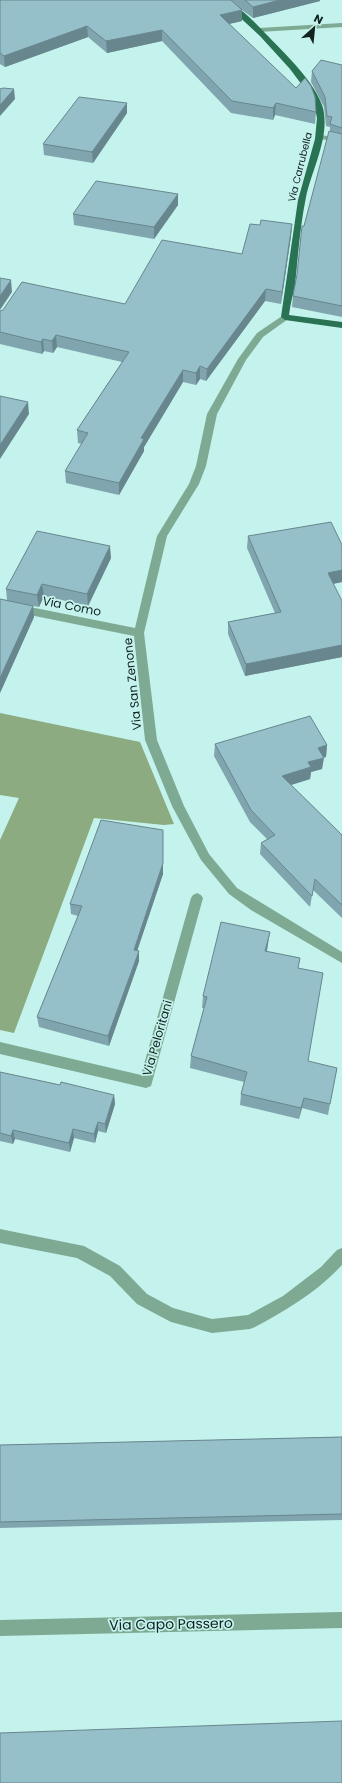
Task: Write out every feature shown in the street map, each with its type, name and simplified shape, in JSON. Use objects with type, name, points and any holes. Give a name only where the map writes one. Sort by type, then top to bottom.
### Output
[{"type":"main road","name":"Via Carrubella","points":[[224,0],[259,30],[310,89],[317,101],[320,120],[319,136],[304,187],[297,222],[291,284],[286,302],[285,317]]},
{"type":"main road","points":[[285,317],[342,325]]},
{"type":"street","points":[[259,30],[342,25]]},
{"type":"street","points":[[319,136],[342,141]]},
{"type":"street","name":"Via San Zenone","points":[[285,317],[260,335],[242,359],[212,414],[201,466],[194,484],[162,536],[139,633],[151,740],[178,806],[205,857],[233,891],[255,906],[342,958]]},
{"type":"street","name":"Via Como","points":[[0,605],[139,633]]},
{"type":"street","name":"Via Peloritani","points":[[0,1048],[146,1082],[196,898]]},
{"type":"street","points":[[0,1236],[79,1251],[115,1271],[142,1299],[171,1315],[212,1326],[250,1322],[288,1301],[326,1272],[342,1255]]},
{"type":"street","name":"Via Capo Passero","points":[[0,1628],[342,1620]]},
{"type":"green space","points":[[0,713],[140,742],[174,824],[164,825],[94,818],[14,1033],[0,1030],[0,840],[19,798],[0,795]]},
{"type":"building","points":[[0,0],[231,0],[242,10],[220,15],[296,88],[305,78],[311,86],[315,97],[316,112],[276,103],[273,108],[232,101],[162,30],[106,41],[87,26],[4,56],[0,53]]},
{"type":"building","points":[[245,0],[280,0],[253,7]]},
{"type":"building","points":[[321,60],[342,65],[342,128],[330,124],[332,117],[327,116],[325,97],[312,71]]},
{"type":"building","points":[[0,89],[14,89],[0,105]]},
{"type":"building","points":[[79,97],[127,103],[92,152],[43,144]]},
{"type":"building","points":[[329,131],[342,134],[342,306],[293,296],[302,226],[304,226]]},
{"type":"building","points":[[96,181],[178,194],[154,227],[73,214]]},
{"type":"building","points":[[261,220],[292,224],[282,292],[266,289],[207,369],[200,366],[196,373],[183,370],[141,438],[144,439],[119,483],[65,471],[88,433],[77,430],[129,352],[56,335],[52,341],[43,339],[41,342],[0,332],[0,311],[3,310],[22,282],[125,304],[162,240],[242,254],[250,224],[260,225]]},
{"type":"building","points":[[0,278],[11,280],[0,296]]},
{"type":"building","points":[[0,396],[28,402],[0,445]]},
{"type":"building","points":[[331,522],[342,545],[342,570],[328,573],[342,601],[342,645],[246,664],[228,622],[281,612],[248,536]]},
{"type":"building","points":[[37,531],[110,546],[87,594],[42,584],[37,595],[6,589]]},
{"type":"building","points":[[0,599],[33,606],[0,678]]},
{"type":"building","points":[[310,716],[327,745],[318,748],[324,758],[308,762],[311,767],[282,776],[342,835],[342,905],[315,879],[312,896],[261,843],[275,835],[251,810],[215,744]]},
{"type":"building","points":[[101,820],[163,830],[163,863],[134,950],[139,951],[108,1036],[37,1017],[82,906],[70,904]]},
{"type":"building","points":[[221,922],[270,932],[265,951],[300,958],[298,968],[323,973],[308,1061],[337,1068],[330,1104],[304,1098],[301,1108],[241,1094],[247,1072],[191,1056],[207,997],[203,996]]},
{"type":"building","points":[[0,1072],[60,1085],[61,1082],[114,1095],[105,1124],[98,1122],[94,1134],[73,1129],[69,1143],[13,1130],[11,1136],[0,1133]]},
{"type":"building","points":[[342,1437],[342,1514],[0,1522],[0,1445]]},
{"type":"building","points":[[342,1721],[342,1783],[0,1783],[0,1733]]}]
